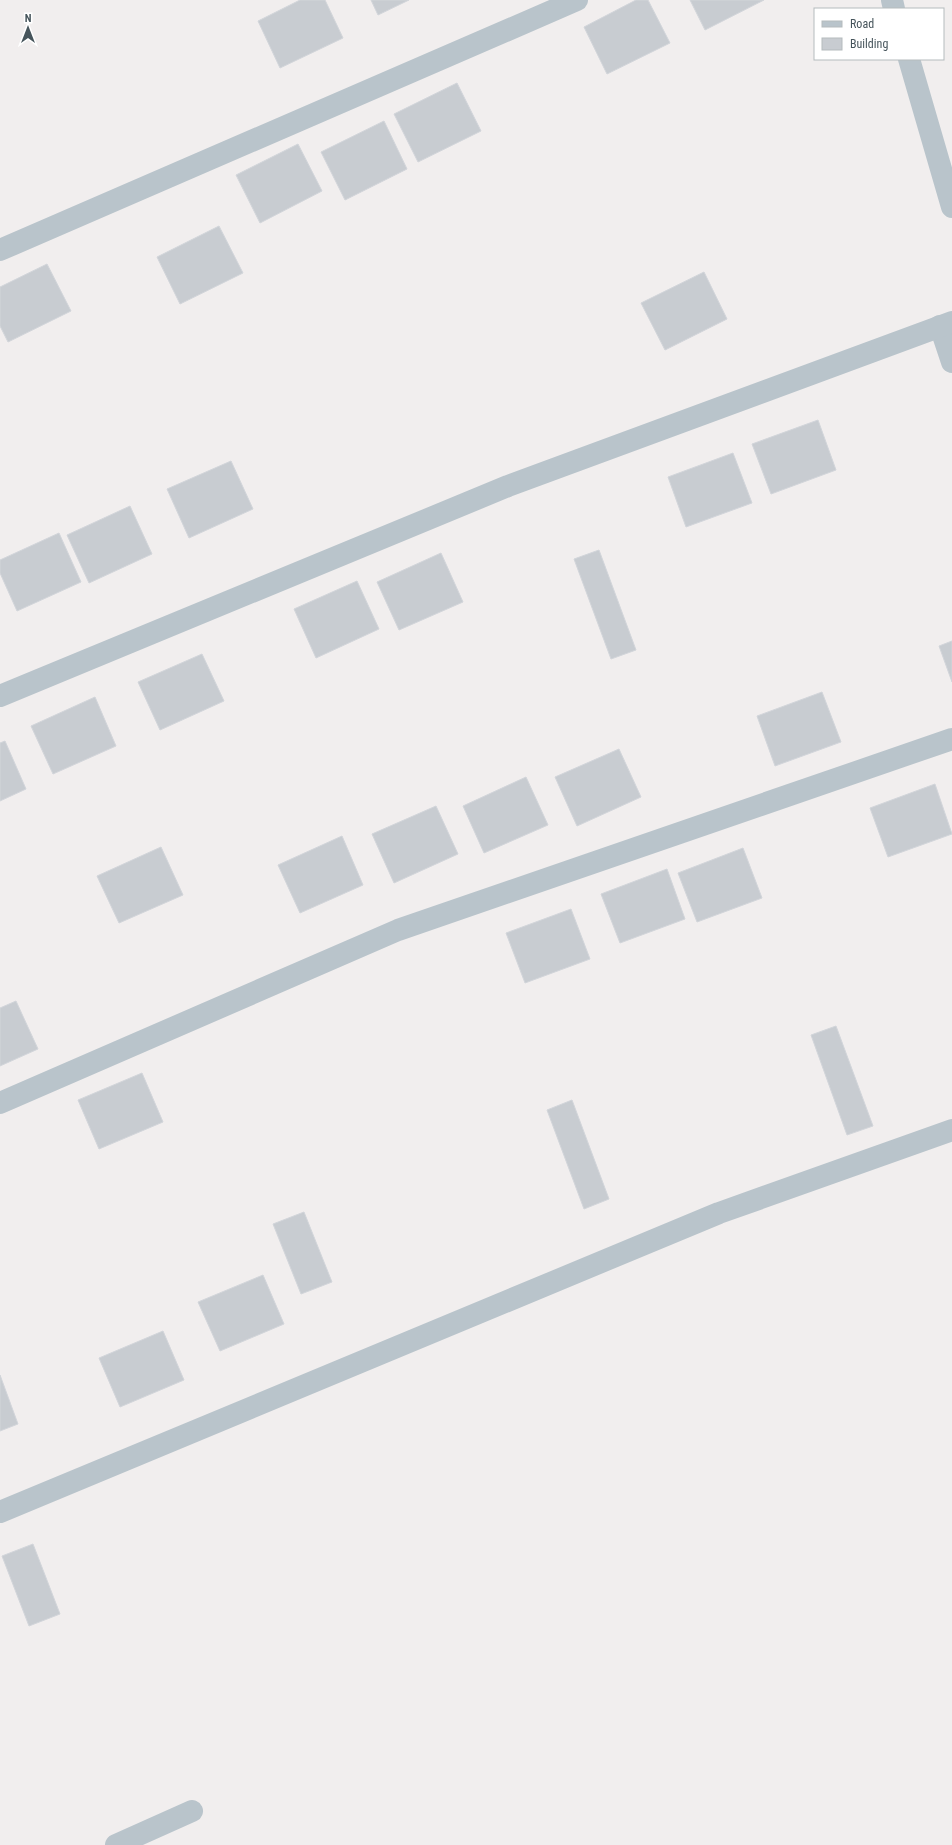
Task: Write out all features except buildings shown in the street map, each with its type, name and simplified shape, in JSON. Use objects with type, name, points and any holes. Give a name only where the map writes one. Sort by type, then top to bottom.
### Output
[{"type":"street","points":[[0,250],[577,0]]},
{"type":"street","points":[[909,60],[952,207]]},
{"type":"street","points":[[0,696],[508,486],[946,324],[952,362]]},
{"type":"street","points":[[0,1104],[398,930],[952,739]]},
{"type":"street","points":[[0,1512],[719,1213],[952,1130]]},
{"type":"street","points":[[116,1845],[192,1811]]}]
